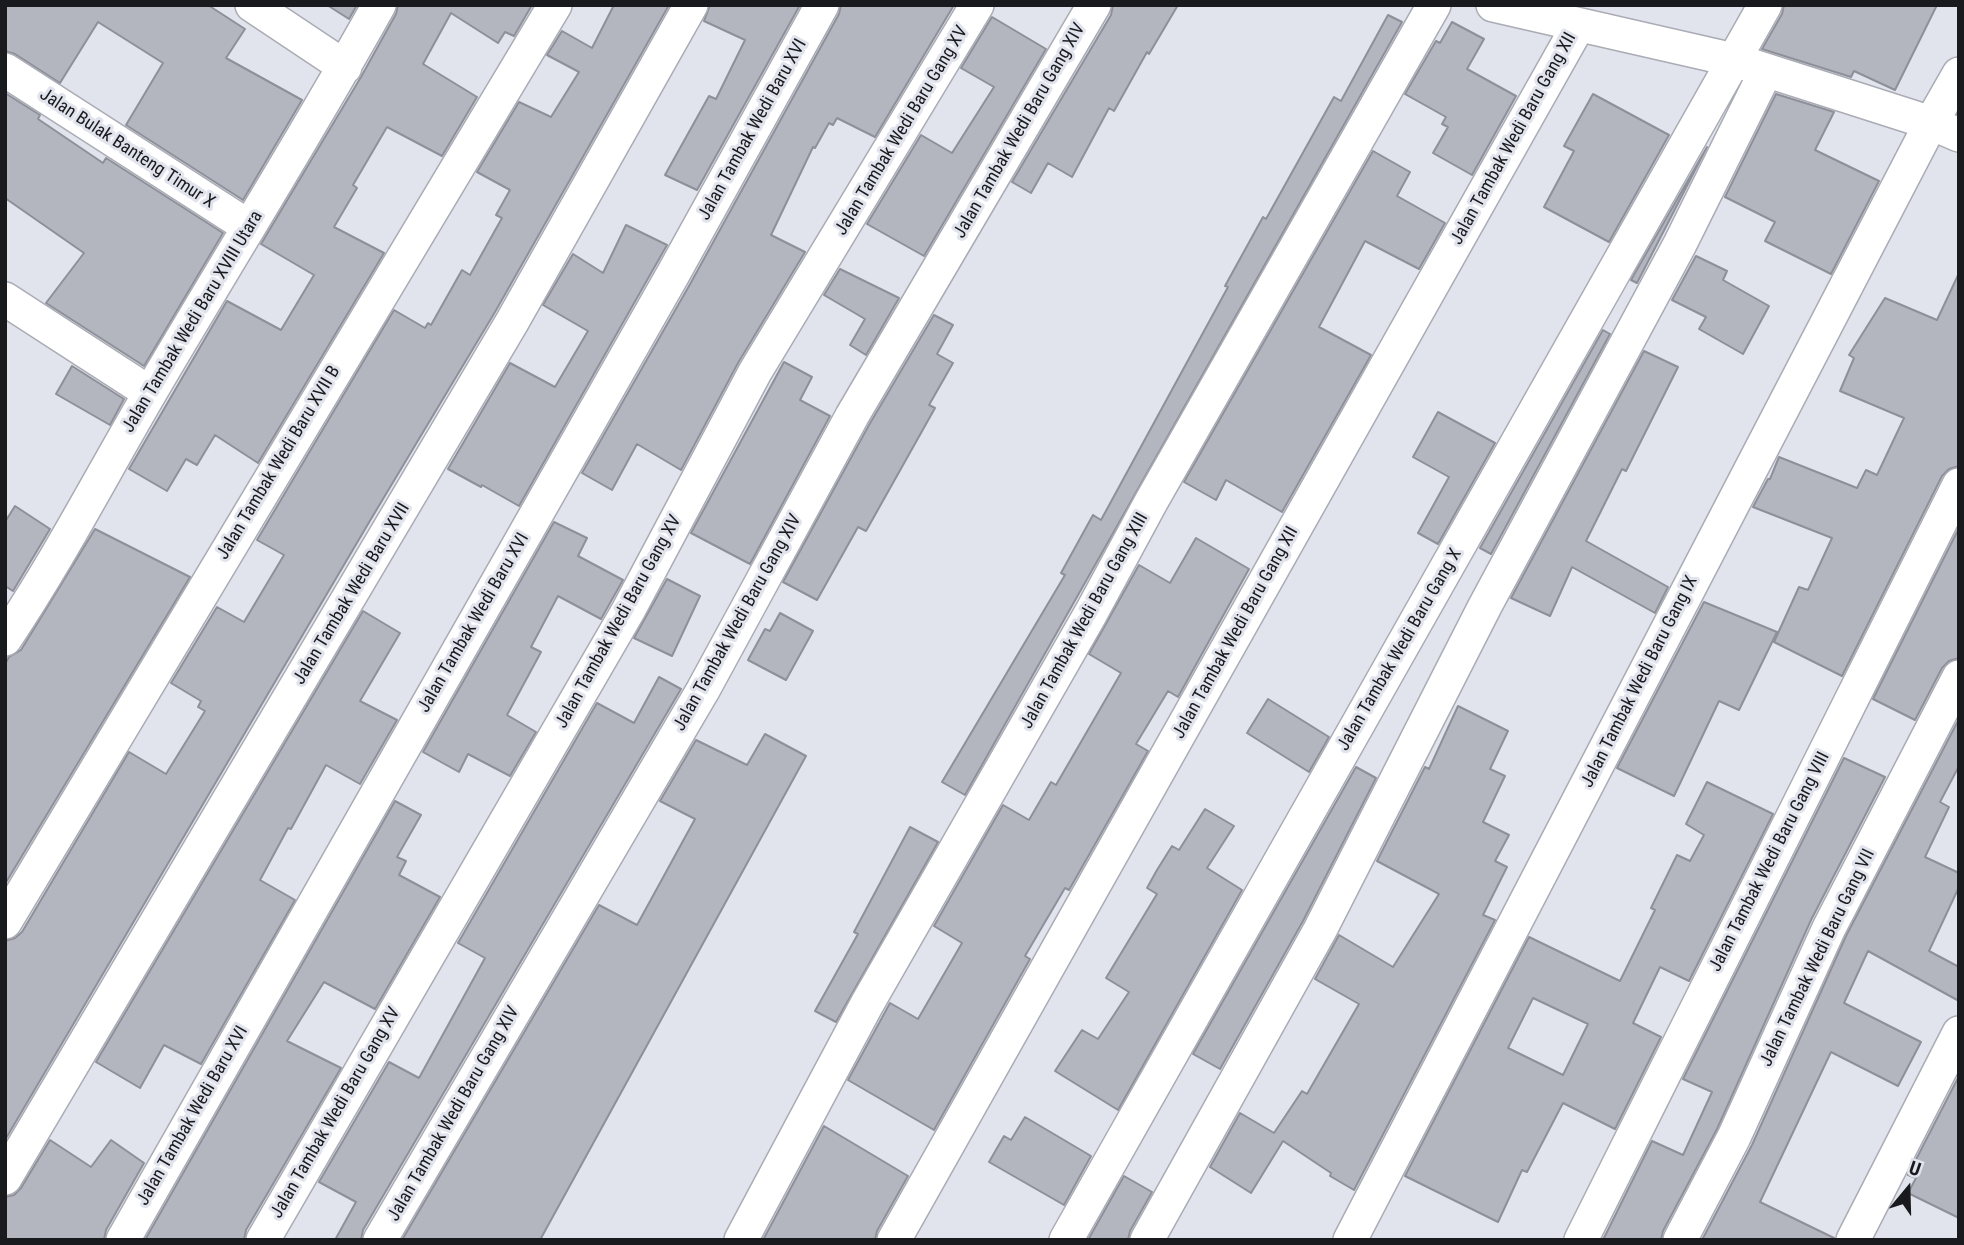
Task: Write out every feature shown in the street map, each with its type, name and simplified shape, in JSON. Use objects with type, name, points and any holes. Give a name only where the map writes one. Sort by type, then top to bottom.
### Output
[{"type":"street","points":[[251,5],[345,67]]},
{"type":"street","name":"Jalan Tambak Wedi Baru XVIII Utara","points":[[5,639],[17,597],[150,393],[345,67],[379,5]]},
{"type":"street","name":"Jalan Tambak Wedi Baru XVII B","points":[[5,922],[555,5]]},
{"type":"street","name":"Jalan Tambak Wedi Baru XVII","points":[[5,1178],[512,322],[691,5]]},
{"type":"street","name":"Jalan Tambak Wedi Baru XVI","points":[[123,1240],[822,5]]},
{"type":"street","name":"Jalan Tambak Wedi Baru Gang XV","points":[[263,1240],[628,611],[755,372],[977,5]]},
{"type":"street","name":"Jalan Tambak Wedi Baru Gang XIV","points":[[380,1240],[703,690],[852,416],[1094,5]]},
{"type":"street","name":"Jalan Tambak Wedi Baru Gang XIII","points":[[741,1240],[867,1003],[1091,614],[1165,478],[1434,5]]},
{"type":"street","points":[[1493,5],[1734,60],[1945,129]]},
{"type":"street","name":"Jalan Tambak Wedi Baru Gang X","points":[[1066,1240],[1765,5]]},
{"type":"street","name":"Jalan Tambak Wedi Baru Gang XII","points":[[894,1240],[1578,26]]},
{"type":"street","name":"Jalan Bulak Banteng Timur X","points":[[5,70],[249,227]]},
{"type":"street","points":[[1147,1240],[1320,930],[1485,606],[1680,244],[1766,71]]},
{"type":"street","name":"Jalan Tambak Wedi Baru Gang IX","points":[[1350,1240],[1945,129],[1959,74]]},
{"type":"street","points":[[5,299],[150,393]]},
{"type":"street","name":"Jalan Tambak Wedi Baru Gang VIII","points":[[1581,1240],[1959,485]]},
{"type":"street","name":"Jalan Tambak Wedi Baru Gang VII","points":[[1680,1240],[1734,1137],[1829,928],[1959,677]]},
{"type":"street","points":[[1853,1240],[1959,1033]]},
{"type":"building","points":[[5,5],[208,5],[245,29],[226,58],[302,100],[243,200],[126,125],[163,63],[98,22],[60,83],[15,54],[5,51]]},
{"type":"building","points":[[327,5],[357,5],[349,19]]},
{"type":"building","points":[[398,5],[532,5],[514,36],[505,32],[498,43],[451,13],[423,64],[477,97],[442,156],[387,127],[353,185],[357,188],[334,227],[384,253],[258,463],[215,435],[197,465],[186,459],[167,491],[129,469],[227,301],[281,330],[314,275],[261,244],[361,77],[396,14]]},
{"type":"building","points":[[614,5],[669,5],[495,312],[5,1140],[5,941],[22,932],[129,752],[166,774],[205,711],[198,707],[201,701],[171,683],[217,607],[244,622],[284,555],[257,540],[394,310],[425,328],[428,323],[431,325],[462,270],[470,275],[502,218],[496,215],[510,190],[477,172],[519,102],[551,117],[579,72],[547,55],[562,31],[592,48]]},
{"type":"building","points":[[710,5],[800,5],[697,190],[665,175],[709,96],[716,99],[745,40],[704,21]]},
{"type":"building","points":[[841,5],[954,5],[875,137],[837,118],[833,125],[829,123],[815,148],[813,147],[771,235],[805,252],[738,363],[681,470],[637,444],[612,490],[582,473],[689,286],[839,14]]},
{"type":"building","points":[[1113,5],[1178,5],[1149,54],[1147,52],[1114,111],[1109,108],[1072,177],[1048,163],[1031,193],[1012,182],[1111,15]]},
{"type":"building","points":[[1784,5],[1937,5],[1895,90],[1854,71],[1851,77],[1762,49],[1782,14]]},
{"type":"building","points":[[1388,15],[1402,22],[965,795],[942,782],[1065,575],[1061,573],[1093,515],[1101,520],[1228,287],[1225,286],[1263,217],[1266,219],[1334,97],[1341,101]]},
{"type":"building","points":[[992,17],[1046,49],[924,256],[867,224],[921,135],[952,153],[994,87],[961,68]]},
{"type":"building","points":[[1452,22],[1484,39],[1467,69],[1516,96],[1472,175],[1433,153],[1448,127],[1442,124],[1446,117],[1405,94],[1436,41],[1440,43]]},
{"type":"building","points":[[5,93],[40,115],[38,119],[103,163],[106,158],[223,233],[144,366],[46,303],[84,253],[5,198]]},
{"type":"building","points":[[1593,94],[1669,135],[1609,242],[1544,207],[1574,151],[1564,146]]},
{"type":"building","points":[[1776,94],[1834,112],[1815,150],[1879,181],[1831,274],[1765,241],[1775,222],[1725,197]]},
{"type":"building","points":[[1707,147],[1637,283],[1631,280]]},
{"type":"building","points":[[1373,151],[1410,172],[1397,196],[1445,223],[1419,269],[1365,241],[1319,327],[1371,355],[1282,512],[1226,480],[1216,500],[1184,482]]},
{"type":"building","points":[[626,225],[667,245],[519,506],[448,469],[510,363],[555,387],[588,331],[543,305],[573,254],[603,273]]},
{"type":"building","points":[[1696,256],[1727,271],[1723,280],[1769,306],[1743,354],[1699,329],[1706,317],[1672,300]]},
{"type":"building","points":[[840,269],[899,298],[866,355],[850,345],[865,319],[824,295]]},
{"type":"building","points":[[1959,273],[1959,466],[1949,469],[1942,476],[1842,676],[1774,642],[1799,587],[1808,590],[1832,538],[1753,507],[1770,479],[1779,457],[1857,488],[1866,470],[1877,475],[1904,418],[1840,391],[1854,358],[1849,355],[1885,298],[1937,320]]},
{"type":"building","points":[[934,315],[953,325],[937,354],[953,363],[929,405],[935,408],[866,531],[858,527],[817,600],[783,582],[869,425]]},
{"type":"building","points":[[1603,330],[1610,334],[1491,554],[1480,548]]},
{"type":"building","points":[[1644,351],[1678,367],[1626,471],[1622,469],[1586,541],[1668,587],[1655,613],[1572,567],[1550,616],[1511,598]]},
{"type":"building","points":[[784,362],[812,377],[800,400],[830,416],[750,564],[691,533]]},
{"type":"building","points":[[72,366],[124,399],[110,425],[56,394]]},
{"type":"building","points":[[1438,412],[1495,443],[1438,544],[1418,533],[1449,477],[1413,457]]},
{"type":"building","points":[[15,506],[50,529],[13,591],[5,586],[5,522]]},
{"type":"building","points":[[554,522],[587,538],[578,556],[623,580],[601,619],[558,596],[531,647],[541,652],[507,715],[536,732],[510,776],[468,754],[459,772],[423,752]]},
{"type":"building","points":[[1959,528],[1959,658],[1949,661],[1942,668],[1915,720],[1873,699]]},
{"type":"building","points":[[95,529],[190,577],[5,884],[5,664],[9,657],[21,650]]},
{"type":"building","points":[[1196,538],[1249,569],[1178,697],[1168,691],[1136,744],[1148,751],[1069,890],[1065,888],[1025,956],[1030,959],[934,1130],[848,1080],[890,1003],[918,1019],[962,943],[934,926],[1003,805],[1029,820],[1051,782],[1056,785],[1121,673],[1089,654],[1139,565],[1170,583]]},
{"type":"building","points":[[667,579],[700,596],[672,656],[634,638]]},
{"type":"building","points":[[1704,602],[1777,632],[1739,710],[1719,701],[1674,796],[1617,768]]},
{"type":"building","points":[[363,611],[400,633],[360,701],[397,720],[360,784],[326,765],[291,829],[288,828],[260,880],[295,900],[201,1064],[164,1045],[140,1088],[96,1062]]},
{"type":"building","points":[[780,613],[813,631],[786,680],[748,660],[765,629],[770,631]]},
{"type":"building","points":[[659,677],[681,689],[363,1230],[361,1240],[335,1240],[356,1202],[319,1182],[389,1062],[419,1078],[485,958],[458,943],[597,703],[634,723]]},
{"type":"building","points":[[1268,699],[1329,737],[1309,772],[1247,733]]},
{"type":"building","points":[[1458,706],[1508,731],[1490,769],[1505,776],[1483,822],[1509,835],[1495,861],[1507,867],[1483,915],[1495,920],[1354,1190],[1330,1176],[1331,1173],[1283,1141],[1251,1193],[1210,1167],[1240,1113],[1274,1133],[1302,1091],[1307,1094],[1359,1004],[1315,979],[1339,935],[1393,967],[1439,894],[1377,861],[1425,767],[1429,769]]},
{"type":"building","points":[[1959,719],[1959,766],[1940,802],[1949,807],[1925,857],[1959,873],[1959,887],[1929,951],[1959,967],[1959,1001],[1868,951],[1844,1003],[1921,1042],[1898,1086],[1831,1052],[1760,1202],[1834,1240],[1702,1240],[1752,1145],[1846,936]]},
{"type":"building","points":[[765,734],[806,756],[540,1240],[402,1240],[599,905],[637,925],[695,819],[660,801],[696,740],[747,765]]},
{"type":"building","points":[[1844,758],[1885,777],[1811,920],[1717,1129],[1663,1231],[1661,1240],[1603,1240],[1652,1141],[1683,1155],[1712,1092],[1683,1079]]},
{"type":"building","points":[[1356,767],[1376,778],[1303,921],[1220,1069],[1193,1054]]},
{"type":"building","points":[[1707,782],[1773,814],[1689,981],[1660,967],[1633,1023],[1661,1037],[1615,1129],[1563,1103],[1527,1172],[1522,1170],[1498,1222],[1405,1176],[1529,937],[1620,981],[1655,910],[1651,908],[1677,855],[1690,861],[1704,835],[1686,824]],"holes":[[[1533,998],[1588,1024],[1563,1075],[1508,1048]]]},
{"type":"building","points":[[395,801],[421,815],[397,857],[406,861],[399,875],[440,897],[375,1009],[324,982],[287,1041],[341,1068],[246,1230],[244,1240],[145,1240]]},
{"type":"building","points":[[1205,809],[1234,826],[1207,868],[1242,890],[1118,1110],[1055,1071],[1082,1030],[1098,1039],[1129,992],[1106,978],[1157,894],[1147,888],[1157,870],[1172,846],[1179,850]]},
{"type":"building","points":[[910,827],[938,842],[836,1022],[815,1011],[858,934],[854,932]]},
{"type":"building","points":[[1959,1076],[1959,1218],[1908,1193],[1916,1178],[1908,1175]]},
{"type":"building","points":[[1025,1117],[1091,1156],[1064,1205],[989,1162],[1004,1136],[1011,1140]]},
{"type":"building","points":[[824,1126],[908,1176],[877,1231],[875,1240],[763,1240]]},
{"type":"building","points":[[50,1140],[91,1167],[111,1140],[144,1163],[106,1230],[104,1240],[5,1240],[5,1197],[14,1195],[21,1188]]},
{"type":"building","points":[[1124,1176],[1152,1192],[1130,1231],[1128,1240],[1088,1240]]}]
